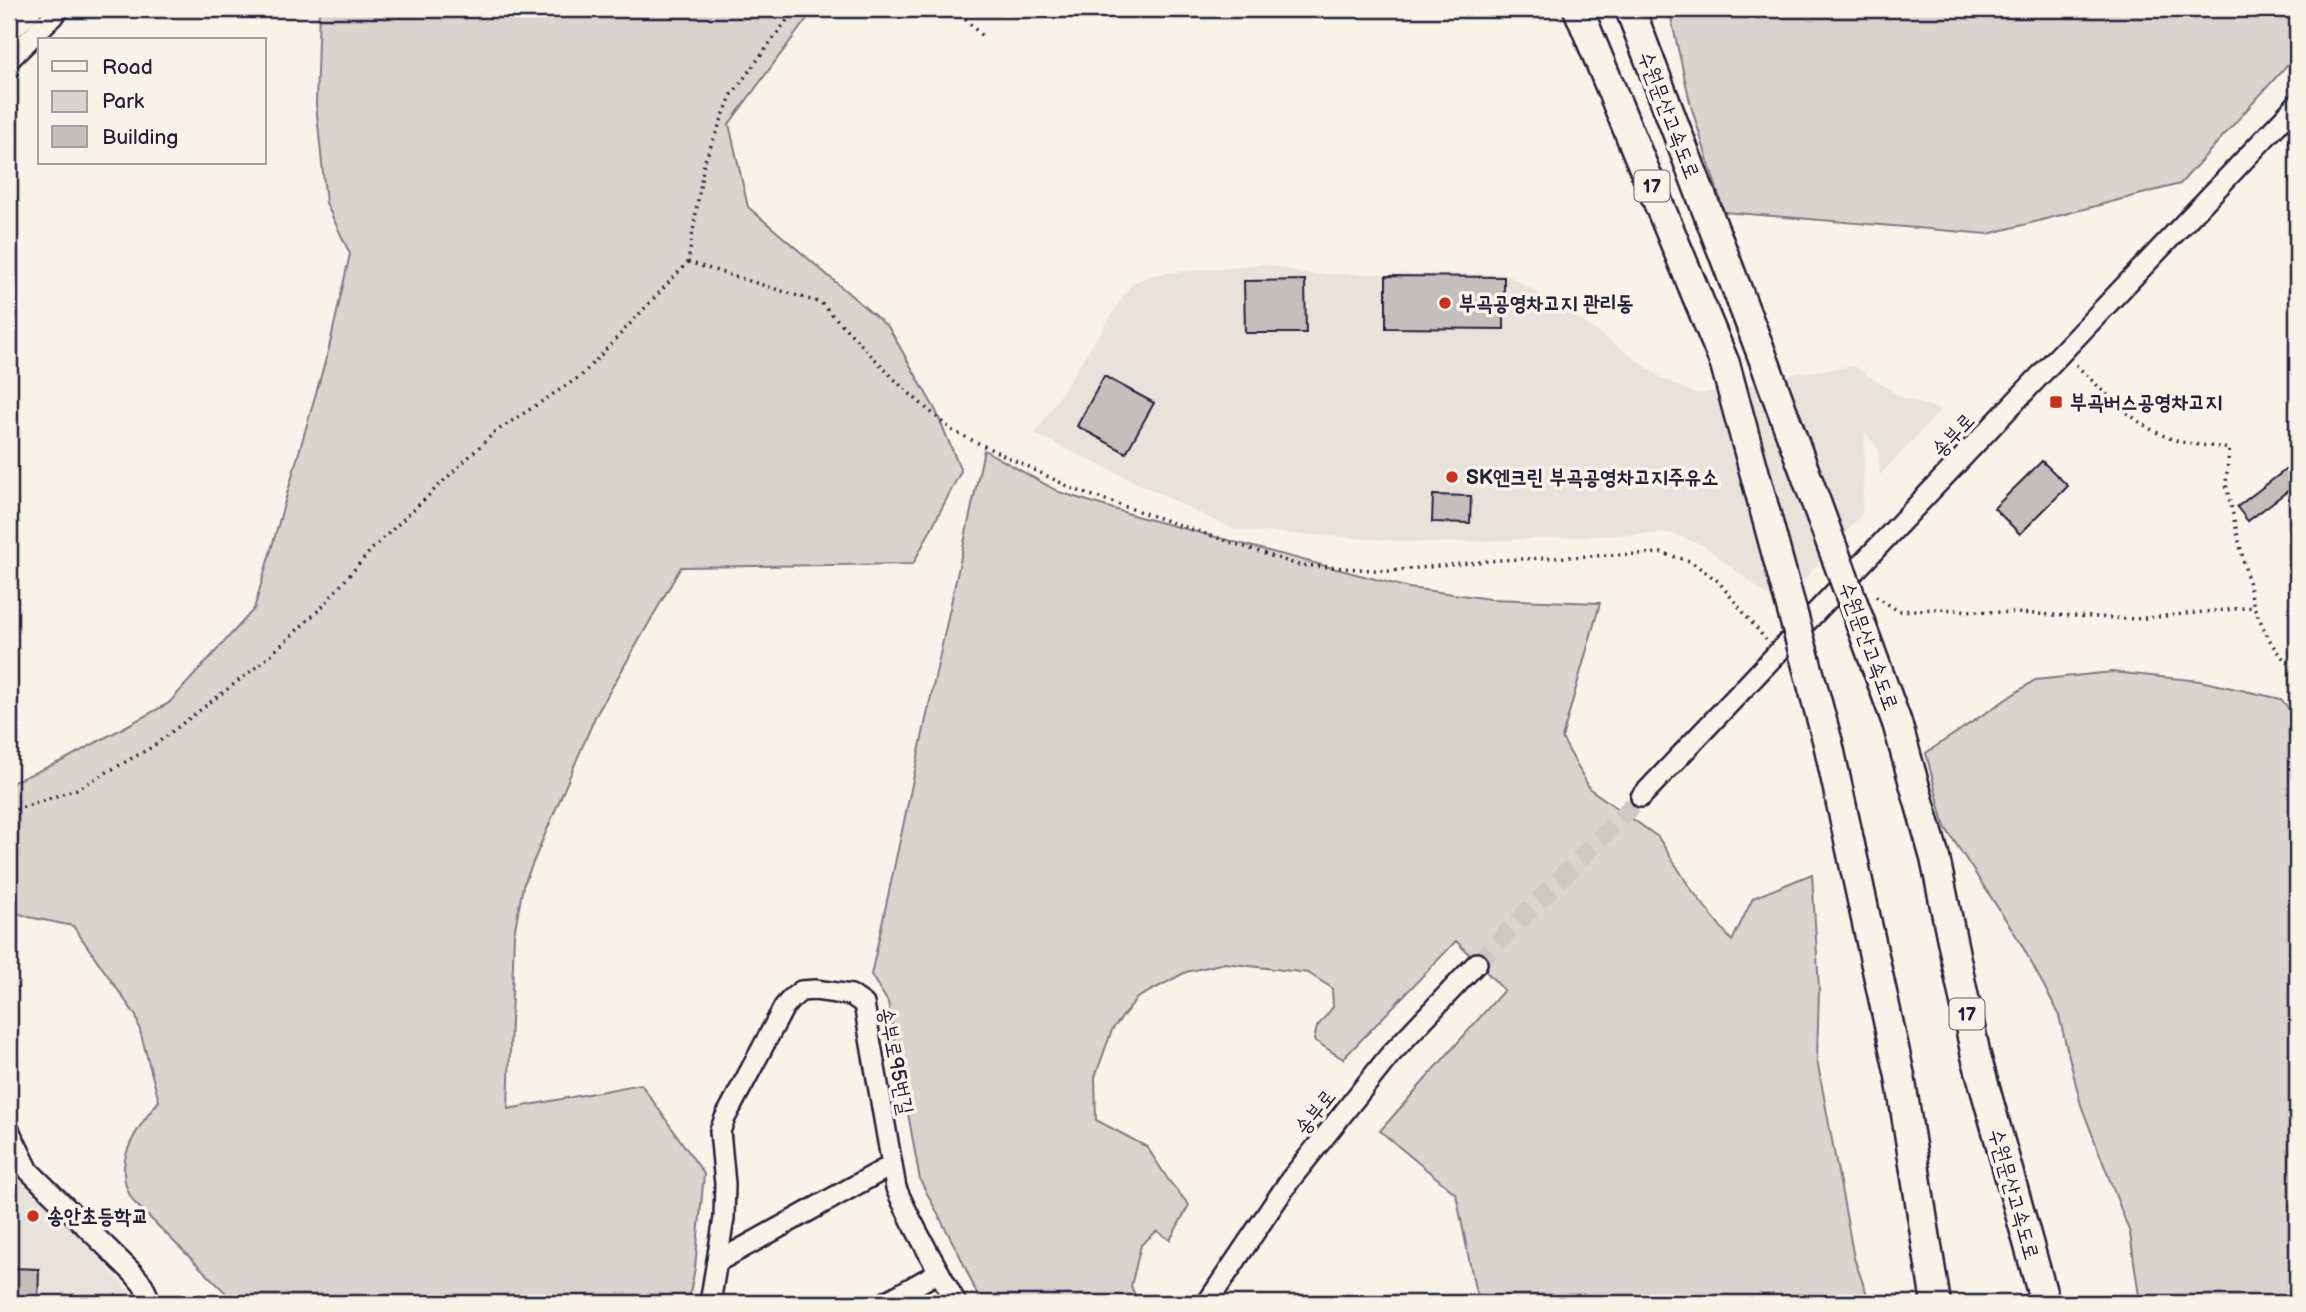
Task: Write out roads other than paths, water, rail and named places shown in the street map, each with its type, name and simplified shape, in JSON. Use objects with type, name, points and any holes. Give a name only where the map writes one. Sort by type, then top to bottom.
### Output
[{"type":"highway","points":[[9,26],[27,9]]},
{"type":"highway","name":"수원문산고속도로","points":[[1578,9],[1725,364],[1828,743],[1900,1076],[1936,1303]]},
{"type":"highway","name":"수원문산고속도로","points":[[1630,9],[1759,347],[1897,723],[1935,858],[1976,1056],[2045,1303]]},
{"type":"street","points":[[9,60],[60,9]]},
{"type":"street","name":"송부로","points":[[1641,797],[2297,104]]},
{"type":"street","name":"송부로","points":[[1207,1303],[1290,1180],[1389,1056],[1477,963]]},
{"type":"street","name":"송부로95번길","points":[[709,1303],[717,1262],[726,1184],[720,1131],[784,1007],[801,991],[815,990],[851,995],[864,1004],[896,1188],[956,1303]]},
{"type":"street","points":[[9,1130],[29,1171],[134,1274],[143,1285],[150,1303]]},
{"type":"street","points":[[717,1262],[892,1165]]},
{"type":"street","points":[[884,1303],[939,1272]]},
{"type":"tunnel","points":[[1477,963],[1641,797]]},
{"type":"place","name":"부곡공영차고지 관리동","points":[[1445,303]]},
{"type":"place","name":"부곡버스공영차고지","points":[[2056,402]]},
{"type":"place","name":"SK엔크린 부곡공영차고지주유소","points":[[1452,477]]},
{"type":"place","name":"송안초등학교","points":[[33,1216]]}]
